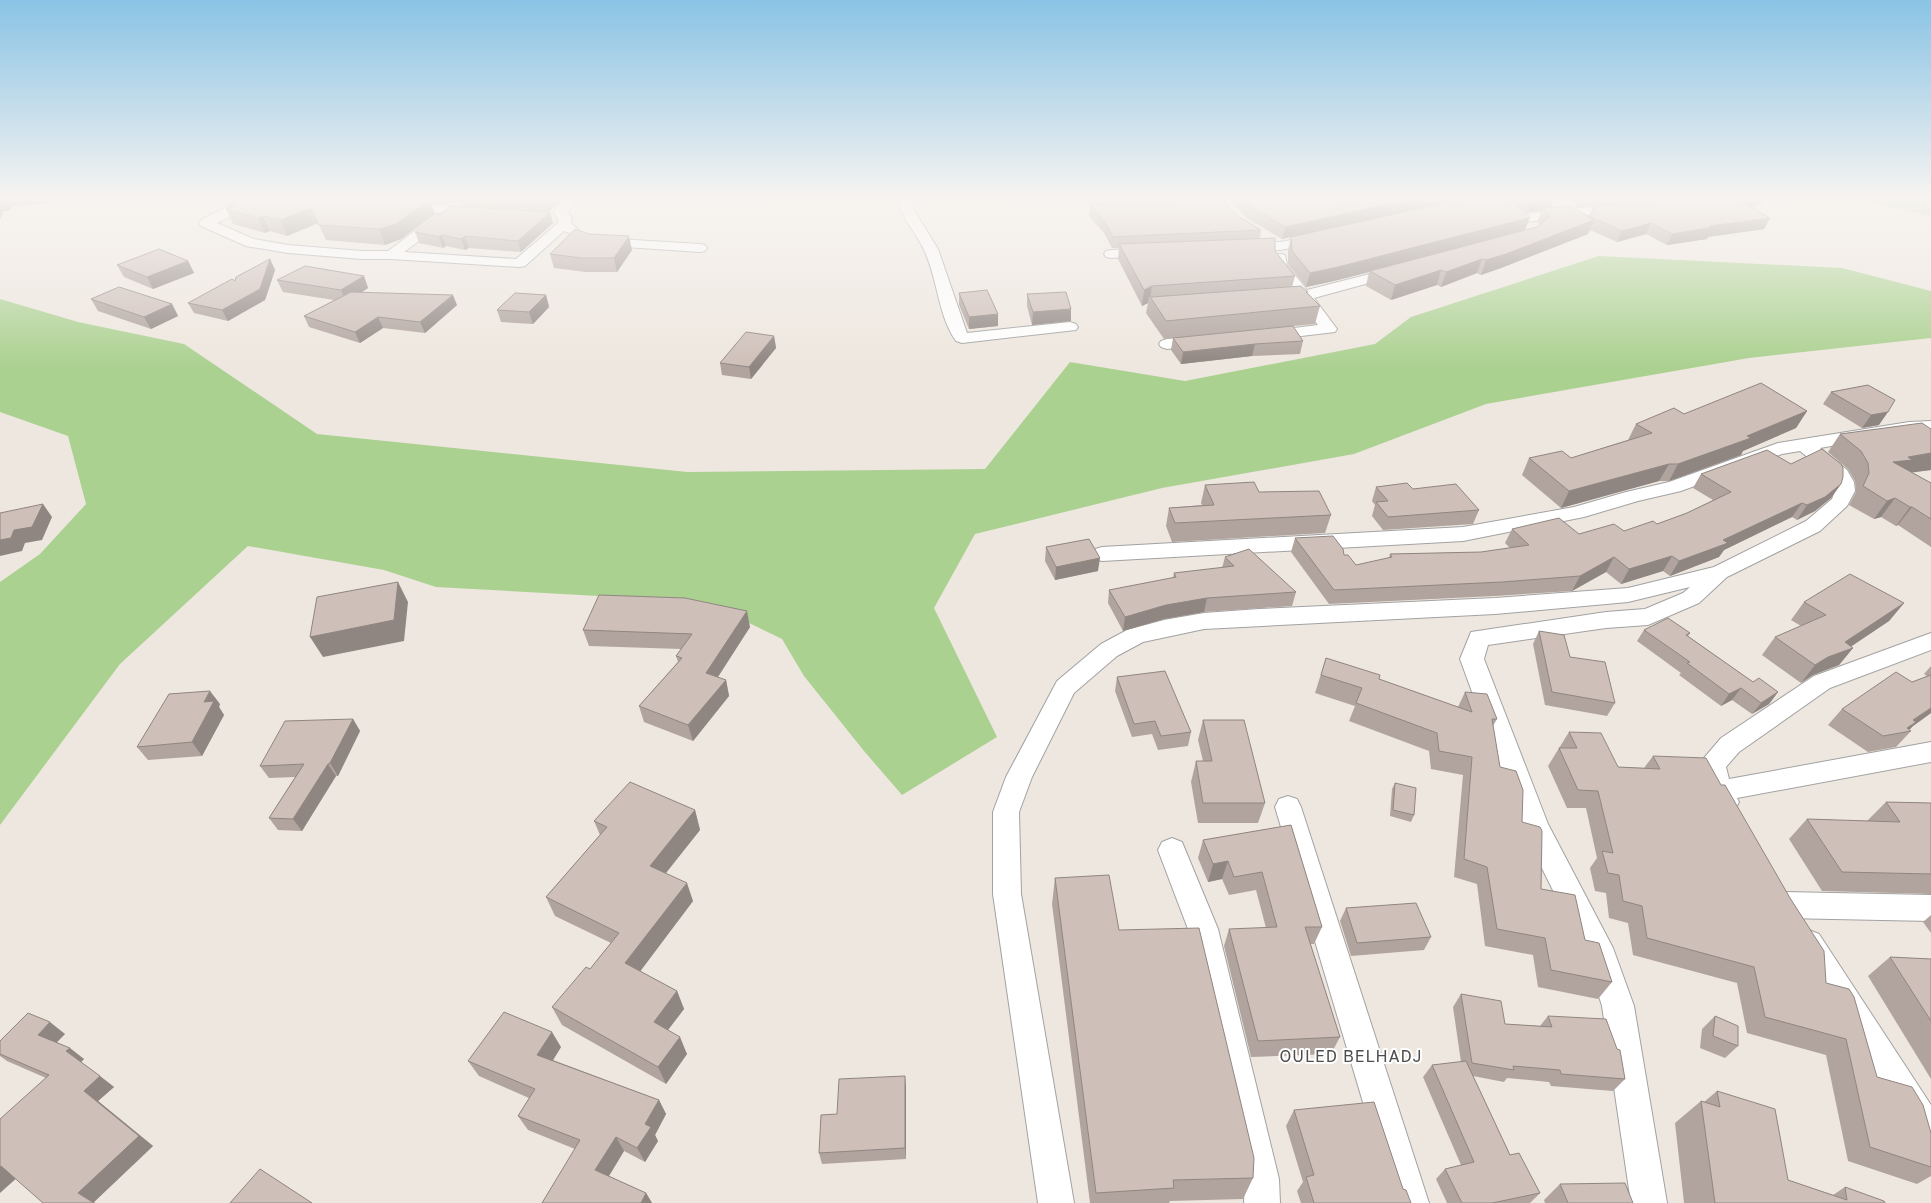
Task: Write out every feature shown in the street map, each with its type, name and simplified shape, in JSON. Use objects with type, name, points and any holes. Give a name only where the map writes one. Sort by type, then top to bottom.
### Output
[{"type":"street","points":[[368,254],[468,261],[520,262],[528,254]]},
{"type":"street","points":[[933,254],[957,328],[962,338],[1070,327]]},
{"type":"street","points":[[1252,336],[1330,329],[1280,265],[1280,254]]},
{"type":"street","points":[[1274,299],[1304,297],[1316,292],[1413,267]]},
{"type":"street","points":[[1167,344],[1221,339]]},
{"type":"street","points":[[1102,554],[1463,534],[1577,513],[1633,496],[1674,487],[1778,449],[1910,427],[1931,426]]},
{"type":"street","points":[[1056,1203],[1007,894],[1006,812],[1022,771],[1065,687],[1109,650],[1135,636],[1164,628],[1204,621],[1495,606],[1628,595],[1720,572],[1813,526],[1826,517],[1842,499],[1846,489],[1845,479],[1832,465],[1803,444]]},
{"type":"street","points":[[1649,1203],[1618,1006],[1602,958],[1535,826],[1472,658],[1479,638],[1606,620],[1648,617],[1692,598],[1720,572]]},
{"type":"street","points":[[1739,823],[1720,791],[1713,765],[1730,745],[1822,682],[1931,641]]},
{"type":"street","points":[[1720,791],[1819,774],[1931,752]]},
{"type":"street","points":[[1288,807],[1411,1203]]},
{"type":"street","points":[[1172,850],[1203,929],[1262,1179],[1262,1203]]},
{"type":"street","points":[[1931,908],[1778,895],[1931,1135]]},
{"type":"green space","points":[[1599,256],[1842,268],[1931,291],[1931,338],[1749,358],[1486,404],[1354,454],[1162,488],[975,534],[934,608],[997,737],[902,795],[864,751],[804,676],[782,639],[706,602],[436,587],[384,570],[248,546],[120,664],[0,825],[0,582],[40,554],[86,504],[68,436],[0,412],[0,299],[78,322],[184,344],[317,434],[687,472],[985,469],[1070,362],[1185,381],[1375,344],[1411,317]]},
{"type":"building","points":[[146,254],[171,254],[188,261],[147,277],[117,265]]},
{"type":"building","points":[[551,254],[617,254],[614,258],[582,258]]},
{"type":"building","points":[[1125,254],[1278,254],[1295,276],[1152,286],[1144,290]]},
{"type":"building","points":[[1295,254],[1388,254],[1338,267],[1310,273]]},
{"type":"building","points":[[1434,254],[1506,254],[1486,260],[1482,259],[1446,272],[1441,270],[1395,285],[1370,271]]},
{"type":"building","points":[[270,259],[260,289],[222,310],[188,303],[232,279],[235,281],[236,277]]},
{"type":"building","points":[[305,266],[364,276],[341,290],[277,280]]},
{"type":"building","points":[[1301,286],[1320,306],[1166,321],[1149,295],[1152,297]]},
{"type":"building","points":[[119,287],[172,304],[144,317],[91,299]]},
{"type":"building","points":[[987,290],[998,314],[969,317],[959,293]]},
{"type":"building","points":[[351,292],[453,295],[420,322],[378,317],[355,332],[304,316]]},
{"type":"building","points":[[1066,292],[1071,309],[1033,312],[1027,294]]},
{"type":"building","points":[[515,293],[546,295],[529,312],[497,310]]},
{"type":"building","points":[[1293,326],[1303,341],[1255,344],[1183,352],[1173,338]]},
{"type":"building","points":[[746,332],[774,336],[749,367],[720,363]]},
{"type":"building","points":[[1761,383],[1807,411],[1747,436],[1751,438],[1678,464],[1669,464],[1569,491],[1529,458],[1562,451],[1571,458],[1652,433],[1636,424],[1674,408],[1684,414]]},
{"type":"building","points":[[1868,385],[1895,400],[1888,412],[1871,415],[1831,392]]},
{"type":"building","points":[[1922,423],[1931,429],[1931,453],[1908,457],[1912,460],[1893,462],[1931,483],[1931,519],[1895,498],[1887,501],[1863,486],[1869,473],[1868,463],[1861,451],[1840,434]]},
{"type":"building","points":[[1822,449],[1841,464],[1843,468],[1841,484],[1825,497],[1807,505],[1802,503],[1723,540],[1728,543],[1679,561],[1672,556],[1629,569],[1614,557],[1580,576],[1502,582],[1334,590],[1295,538],[1333,536],[1343,549],[1344,555],[1348,555],[1356,565],[1392,557],[1390,554],[1481,552],[1529,545],[1512,529],[1559,518],[1579,534],[1614,524],[1624,531],[1653,521],[1657,524],[1687,513],[1731,492],[1701,474],[1767,450],[1791,464]]},
{"type":"building","points":[[1254,482],[1259,492],[1319,491],[1331,515],[1175,523],[1169,508],[1214,505],[1205,485]]},
{"type":"building","points":[[1407,483],[1413,489],[1456,484],[1479,510],[1388,517],[1376,502],[1388,501],[1376,487]]},
{"type":"building","points":[[43,504],[32,527],[14,530],[11,538],[0,540],[0,513]]},
{"type":"building","points":[[1089,539],[1100,558],[1056,567],[1046,547]]},
{"type":"building","points":[[1249,549],[1296,592],[1207,598],[1166,605],[1125,617],[1109,590],[1176,577],[1174,573],[1234,566],[1225,557]]},
{"type":"building","points":[[1850,574],[1904,603],[1845,642],[1853,648],[1828,657],[1815,665],[1775,637],[1826,615],[1804,602]]},
{"type":"building","points":[[398,582],[394,620],[310,637],[317,597]]},
{"type":"building","points":[[599,595],[685,598],[747,611],[706,673],[726,680],[688,725],[639,706],[682,658],[676,656],[692,634],[583,630]]},
{"type":"building","points":[[1668,618],[1690,633],[1686,635],[1753,682],[1759,678],[1778,692],[1761,703],[1741,688],[1729,694],[1687,663],[1690,662],[1644,630]]},
{"type":"building","points":[[1539,631],[1564,635],[1570,657],[1605,662],[1615,703],[1552,692]]},
{"type":"building","points":[[1326,658],[1380,675],[1379,679],[1472,712],[1465,692],[1487,694],[1497,719],[1492,719],[1500,767],[1516,771],[1523,790],[1522,822],[1540,827],[1542,831],[1541,889],[1575,895],[1585,940],[1599,943],[1612,982],[1551,970],[1545,938],[1497,929],[1487,867],[1464,859],[1472,757],[1439,751],[1437,733],[1356,703],[1362,688],[1321,675]]},
{"type":"building","points":[[1165,671],[1191,732],[1161,736],[1155,721],[1134,724],[1117,677]]},
{"type":"building","points":[[1896,672],[1912,682],[1931,675],[1931,708],[1913,720],[1916,722],[1907,728],[1911,731],[1883,736],[1842,709]]},
{"type":"building","points":[[210,691],[204,702],[214,701],[192,742],[137,747],[169,694]]},
{"type":"building","points":[[353,719],[330,763],[293,819],[269,818],[304,764],[260,766],[285,721]]},
{"type":"building","points":[[1203,720],[1244,720],[1265,803],[1203,803],[1196,761],[1212,761]]},
{"type":"building","points":[[1569,732],[1601,733],[1618,767],[1660,769],[1653,756],[1706,758],[1721,785],[1725,785],[1790,898],[1824,951],[1826,983],[1849,989],[1854,997],[1877,1077],[1912,1087],[1923,1105],[1931,1133],[1931,1167],[1870,1147],[1846,1039],[1765,1017],[1754,967],[1647,938],[1642,906],[1623,901],[1619,875],[1608,873],[1602,851],[1613,853],[1598,791],[1578,790],[1559,748],[1577,748]]},
{"type":"building","points":[[630,782],[695,810],[650,866],[687,883],[625,963],[677,991],[654,1022],[680,1037],[658,1067],[552,1007],[586,967],[590,969],[619,933],[546,897],[607,827],[594,821]]},
{"type":"building","points":[[1395,783],[1416,788],[1414,815],[1393,810]]},
{"type":"building","points":[[1886,802],[1931,803],[1931,874],[1842,872],[1807,819],[1900,822]]},
{"type":"building","points":[[1291,825],[1322,927],[1305,927],[1340,1037],[1258,1041],[1229,929],[1277,927],[1262,872],[1234,877],[1228,861],[1213,864],[1203,840]]},
{"type":"building","points":[[1109,875],[1119,930],[1199,928],[1254,1158],[1253,1178],[1173,1180],[1174,1188],[1096,1193],[1055,878]]},
{"type":"building","points":[[1416,903],[1431,937],[1357,943],[1346,908]]},
{"type":"building","points":[[1890,957],[1931,959],[1931,1021]]},
{"type":"building","points":[[1461,994],[1501,1001],[1505,1024],[1552,1027],[1548,1016],[1606,1019],[1617,1049],[1620,1050],[1625,1079],[1561,1074],[1560,1070],[1513,1066],[1514,1070],[1472,1063]]},
{"type":"building","points":[[504,1012],[552,1032],[537,1055],[659,1100],[645,1124],[651,1127],[637,1148],[616,1137],[595,1170],[646,1193],[641,1203],[542,1203],[580,1140],[518,1116],[535,1089],[468,1061]]},
{"type":"building","points":[[28,1013],[50,1022],[38,1035],[70,1048],[66,1051],[100,1076],[84,1091],[139,1136],[78,1193],[94,1203],[43,1203],[1,1166],[0,1167],[0,1119],[49,1075],[0,1054],[0,1041]]},
{"type":"building","points":[[1715,1016],[1738,1026],[1738,1046],[1713,1036]]},
{"type":"building","points":[[1466,1061],[1510,1155],[1519,1153],[1540,1193],[1492,1203],[1462,1203],[1445,1169],[1474,1162],[1432,1065]]},
{"type":"building","points":[[905,1076],[905,1148],[819,1153],[821,1115],[837,1114],[839,1079]]},
{"type":"building","points":[[1717,1091],[1775,1109],[1788,1180],[1847,1200],[1845,1187],[1884,1201],[1885,1203],[1715,1203],[1701,1101],[1720,1107]]},
{"type":"building","points":[[1374,1102],[1403,1189],[1406,1190],[1411,1203],[1314,1203],[1306,1177],[1314,1175],[1294,1110]]},
{"type":"building","points":[[260,1169],[312,1203],[230,1203]]},
{"type":"building","points":[[1625,1183],[1633,1203],[1568,1203],[1560,1184]]},
{"type":"district","name":"OULED BELHADJ","points":[[1351,1056]]}]
